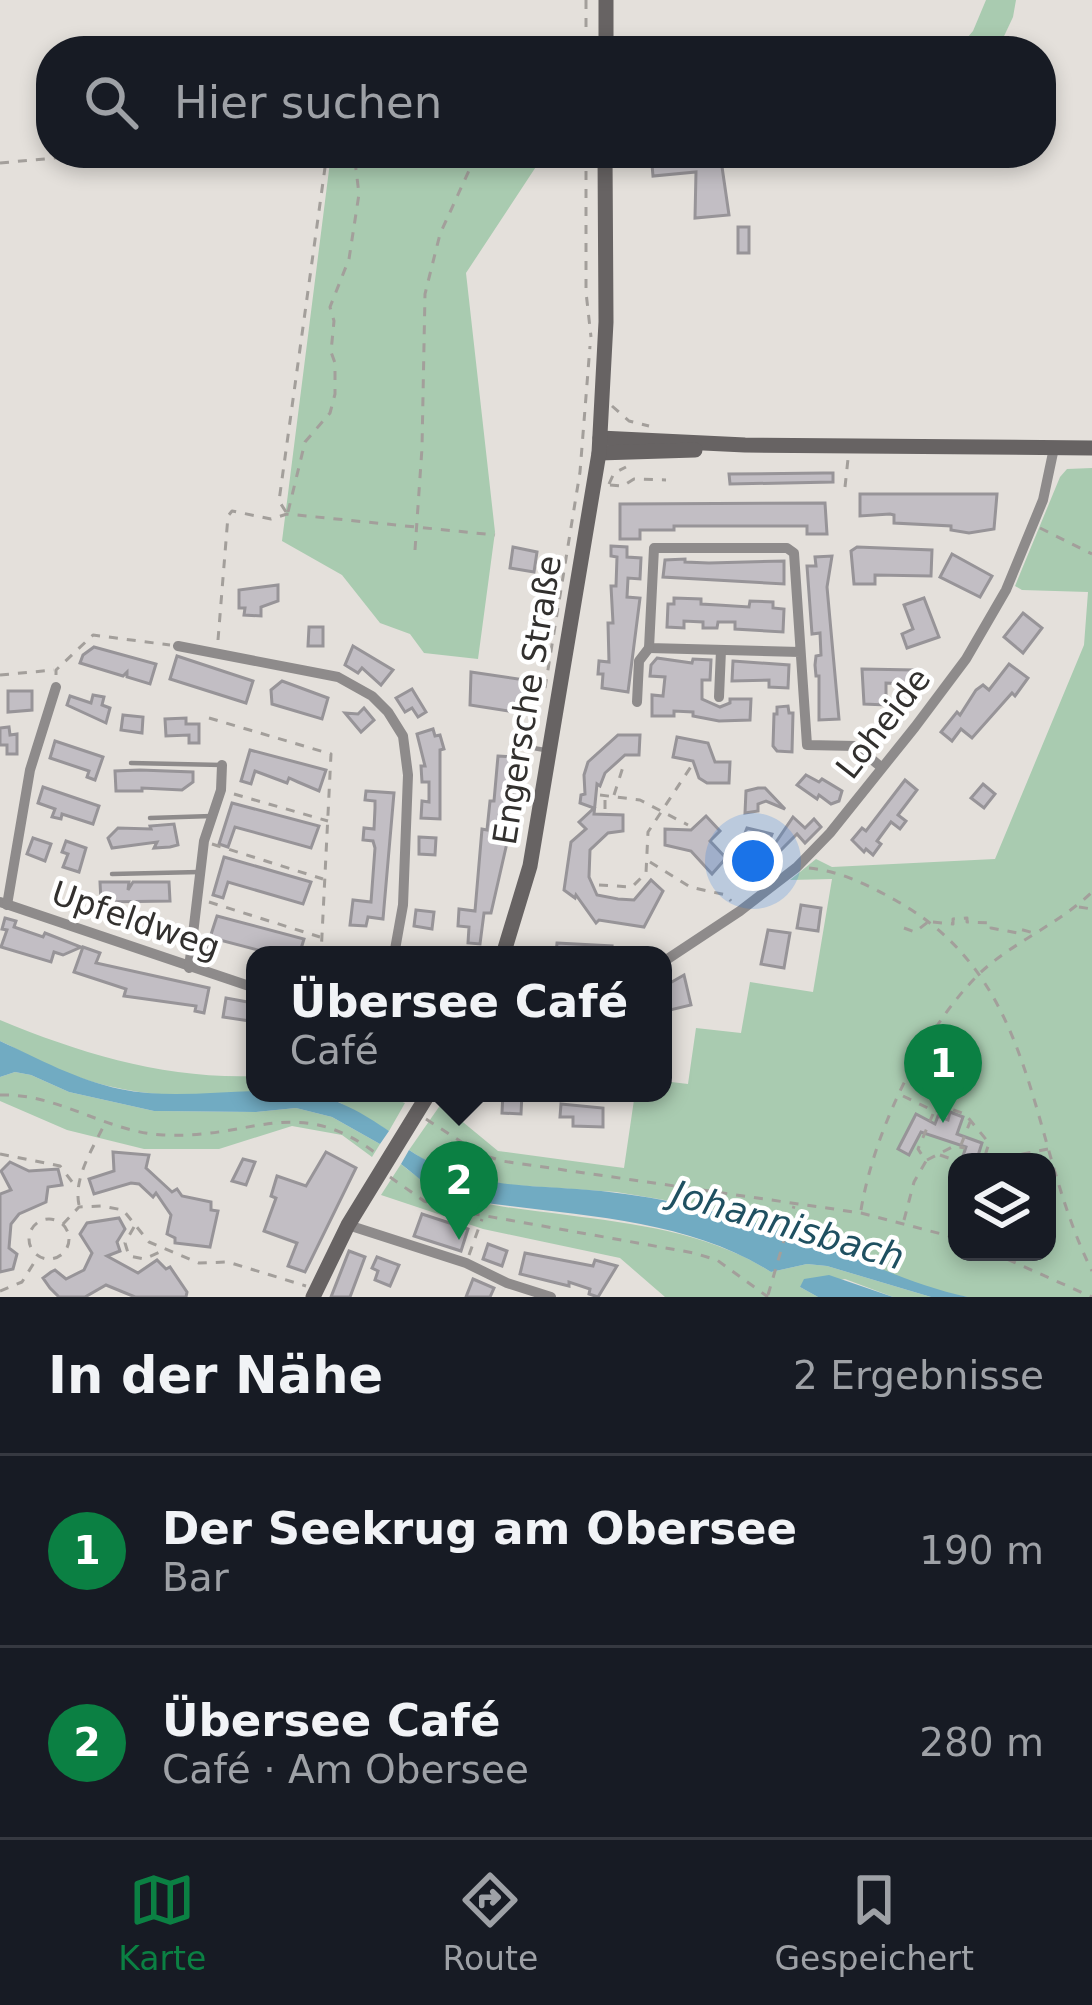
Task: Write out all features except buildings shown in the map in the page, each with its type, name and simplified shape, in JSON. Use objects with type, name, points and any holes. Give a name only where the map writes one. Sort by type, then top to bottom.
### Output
[{"type":"main road","points":[[605,36],[606,0]]},
{"type":"main road","name":"Engersche Straße","points":[[506,946],[525,886],[576,548],[599,446],[606,322],[605,168]]},
{"type":"main road","points":[[599,446],[668,440],[1092,448]]},
{"type":"main road","points":[[599,446],[726,449],[745,445]]},
{"type":"main road","points":[[309,1292],[426,1102]]},
{"type":"street","name":"Loheide","points":[[672,956],[797,867],[830,833],[966,659],[1006,590],[1034,524],[1054,466],[1054,448]]},
{"type":"street","points":[[637,702],[639,661],[650,648],[654,548],[787,548],[794,554],[807,745],[856,746],[881,767]]},
{"type":"street","points":[[178,646],[338,677],[372,696],[388,712],[407,753],[409,815],[396,946]]},
{"type":"street","points":[[650,648],[800,652]]},
{"type":"street","points":[[719,697],[721,650]]},
{"type":"street","points":[[3,903],[30,770],[56,687]]},
{"type":"street","points":[[189,968],[204,842],[221,790],[222,765]]},
{"type":"street","name":"Upfeldweg","points":[[3,903],[246,985]]},
{"type":"street","points":[[348,1225],[466,1263],[551,1297]]},
{"type":"street","points":[[502,1297],[507,1283]]},
{"type":"lane","points":[[527,748],[549,750]]},
{"type":"lane","points":[[131,763],[222,765]]},
{"type":"lane","points":[[150,818],[212,816]]},
{"type":"lane","points":[[112,874],[200,872]]},
{"type":"path","points":[[586,0],[586,36]]},
{"type":"path","points":[[0,163],[36,160]]},
{"type":"path","points":[[287,514],[279,501],[325,168]]},
{"type":"path","points":[[287,514],[304,442],[330,412],[335,394],[330,308],[349,259],[358,194],[355,168]]},
{"type":"path","points":[[415,550],[425,294],[440,234],[470,168]]},
{"type":"path","points":[[576,548],[591,338],[586,292],[586,168]]},
{"type":"path","points":[[602,406],[616,406],[629,421],[656,429],[668,440]]},
{"type":"path","points":[[845,487],[849,447]]},
{"type":"path","points":[[605,499],[614,473],[635,465]]},
{"type":"path","points":[[608,485],[623,486],[634,479],[666,480]]},
{"type":"path","points":[[215,653],[232,511],[271,519],[287,514],[495,535]]},
{"type":"path","points":[[1034,524],[1092,554]]},
{"type":"path","points":[[0,675],[56,670],[93,635],[178,646]]},
{"type":"path","points":[[56,670],[56,687]]},
{"type":"path","points":[[209,718],[331,754],[322,946]]},
{"type":"path","points":[[599,884],[632,887],[646,873],[648,832],[692,765]]},
{"type":"path","points":[[614,796],[623,767]]},
{"type":"path","points":[[221,790],[328,821]]},
{"type":"path","points":[[605,809],[603,795],[640,800],[688,825]]},
{"type":"path","points":[[204,842],[325,880]]},
{"type":"path","points":[[648,861],[690,887],[726,895],[740,911]]},
{"type":"path","points":[[797,867],[826,870],[864,884],[930,921],[981,973],[1025,1063],[1072,1232],[1092,1270]]},
{"type":"path","points":[[861,1213],[870,1172],[899,1094],[938,1028],[981,973],[1092,892]]},
{"type":"path","points":[[197,898],[322,938]]},
{"type":"path","points":[[1077,906],[1092,909]]},
{"type":"path","points":[[904,928],[915,932],[930,921],[953,924],[953,919],[968,918],[967,922],[992,923],[991,928],[1007,932],[1039,933]]},
{"type":"path","points":[[899,1094],[934,1111],[951,1108],[965,1114],[989,1143],[986,1153]]},
{"type":"path","points":[[0,1095],[41,1098],[160,1135],[310,1122],[344,1130],[424,1201],[483,1217],[694,1253],[717,1260],[767,1297],[794,1203]]},
{"type":"path","points":[[926,1161],[918,1149],[934,1111]]},
{"type":"path","points":[[421,1116],[480,1154],[502,1161],[861,1213],[948,1235]]},
{"type":"path","points":[[79,1207],[77,1189],[106,1121]]},
{"type":"path","points":[[904,1222],[914,1182],[926,1161],[963,1148],[970,1122]]},
{"type":"path","points":[[1028,1153],[1048,1149]]},
{"type":"path","points":[[0,1154],[60,1166],[77,1189]]},
{"type":"path","points":[[938,1155],[948,1158]]},
{"type":"path","points":[[63,1224],[79,1207],[113,1207],[123,1210],[149,1242],[163,1250],[199,1263],[228,1262],[309,1292]]},
{"type":"path","points":[[466,1263],[483,1217]]},
{"type":"path","points":[[44,1220],[63,1224],[69,1236],[67,1250],[57,1258],[37,1256],[29,1246],[33,1227],[44,1220]]},
{"type":"path","points":[[136,1226],[125,1243],[129,1256],[144,1259],[163,1250]]},
{"type":"path","points":[[8,1297],[33,1270],[37,1256]]},
{"type":"path","points":[[1011,1261],[1092,1297]]},
{"type":"path","points":[[0,1291],[12,1289]]},
{"type":"green space","points":[[986,0],[1016,0],[1004,36],[969,36]]},
{"type":"green space","points":[[329,168],[535,168],[466,273],[495,532],[478,659],[424,653],[410,634],[380,623],[342,575],[282,541]]},
{"type":"green space","points":[[1092,468],[1092,1297],[944,1293],[825,1246],[701,1206],[616,1192],[482,1183],[443,1172],[409,1150],[441,1104],[498,1151],[624,1168],[634,1102],[672,1102],[672,1082],[688,1084],[696,1028],[741,1033],[750,982],[813,992],[832,879],[790,880],[816,859],[832,867],[995,859],[1084,645],[1088,592],[1015,586],[1060,477],[1067,469]]},
{"type":"green space","points":[[0,1020],[124,1062],[246,1076],[246,1094],[172,1095],[124,1089],[58,1069],[0,1041]]},
{"type":"green space","points":[[15,1072],[69,1092],[154,1111],[296,1108],[332,1117],[380,1144],[372,1157],[342,1135],[292,1126],[219,1149],[144,1149],[67,1130],[0,1101],[0,1077]]},
{"type":"green space","points":[[339,1102],[405,1103],[389,1131]]},
{"type":"green space","points":[[401,1164],[438,1188],[479,1202],[646,1227],[723,1248],[771,1272],[807,1264],[827,1266],[931,1297],[893,1297],[845,1279],[800,1287],[818,1297],[665,1297],[620,1258],[483,1229],[381,1195]]},
{"type":"water","points":[[0,1041],[73,1075],[120,1089],[167,1094],[246,1091],[246,1102],[339,1102],[389,1131],[380,1144],[332,1117],[296,1108],[154,1111],[69,1092],[31,1075],[15,1072],[0,1077]]},
{"type":"water","points":[[409,1150],[450,1171],[490,1182],[640,1196],[731,1216],[968,1297],[931,1297],[827,1266],[807,1264],[771,1272],[737,1253],[662,1229],[466,1200],[431,1188],[401,1164]]},
{"type":"water","points":[[829,1275],[893,1297],[818,1297],[800,1287],[804,1279]]},
{"type":"place","name":"Der Seekrug am Obersee","points":[[943,1123]]},
{"type":"place","name":"Übersee Café","points":[[459,1240]]},
{"type":"water label","name":"Johannisbach","points":[[788,1225]]}]
